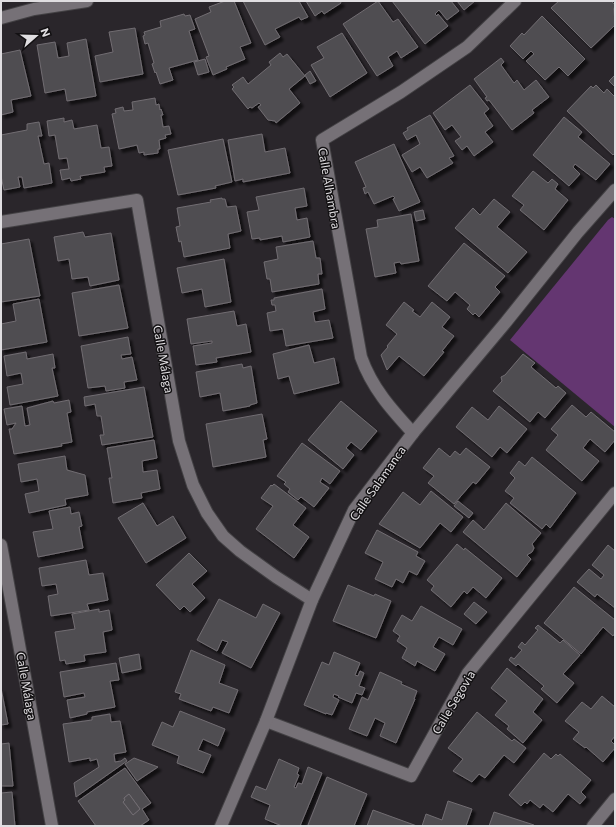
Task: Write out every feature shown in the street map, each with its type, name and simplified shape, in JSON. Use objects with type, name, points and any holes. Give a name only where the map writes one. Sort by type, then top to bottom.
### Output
[{"type":"street","points":[[1,18],[34,9],[87,1]]},
{"type":"street","name":"Calle Alhambra","points":[[413,433],[392,410],[378,391],[367,373],[361,357],[322,140],[402,92],[467,47],[515,1]]},
{"type":"street","name":"Calle Salamanca","points":[[221,826],[266,721],[312,600],[354,510],[413,433],[506,322],[578,232],[615,190]]},
{"type":"street","name":"Calle Málaga","points":[[1,222],[137,200],[178,441],[193,485],[207,513],[223,536],[276,577],[312,600]]},
{"type":"street","name":"Calle Segovia","points":[[266,721],[411,776],[468,673],[615,493]]},
{"type":"street","name":"Calle Málaga","points":[[1,545],[52,826]]},
{"type":"street","points":[[593,826],[615,799]]},
{"type":"shaded area","points":[[612,217],[615,219],[615,427],[510,340]]},
{"type":"building","points":[[225,1],[234,1],[251,43],[240,47],[245,59],[226,67],[227,69],[213,75],[206,57],[209,56],[195,19],[211,12],[209,7]]},
{"type":"building","points":[[243,1],[299,1],[308,17],[301,20],[299,17],[275,29],[280,37],[265,45]]},
{"type":"building","points":[[306,1],[340,1],[341,3],[324,14],[322,11],[315,16]]},
{"type":"building","points":[[378,1],[393,22],[398,19],[418,47],[401,58],[397,51],[388,57],[393,66],[377,76],[343,24]]},
{"type":"building","points":[[392,1],[451,1],[459,11],[447,20],[439,10],[435,14],[437,16],[438,14],[448,26],[425,44]]},
{"type":"building","points":[[457,1],[475,1],[464,10]]},
{"type":"building","points":[[559,1],[611,1],[615,5],[615,25],[591,48],[551,8]]},
{"type":"building","points":[[184,14],[185,16],[190,15],[195,29],[189,31],[198,60],[169,68],[173,80],[160,84],[152,64],[154,63],[148,43],[145,44],[143,36],[145,35],[144,32],[161,27],[160,21]]},
{"type":"building","points":[[542,16],[585,59],[568,76],[559,67],[545,80],[526,61],[534,54],[531,51],[523,59],[510,46],[522,33],[524,35]]},
{"type":"building","points":[[135,28],[143,74],[100,82],[95,56],[113,52],[109,32]]},
{"type":"building","points":[[342,33],[367,73],[330,97],[311,65],[324,58],[317,47]]},
{"type":"building","points":[[86,39],[96,96],[67,101],[65,89],[45,93],[37,45],[55,42],[58,58],[69,56],[67,43]]},
{"type":"building","points":[[20,50],[31,96],[11,100],[13,112],[1,115],[1,54]]},
{"type":"building","points":[[280,53],[283,57],[287,54],[305,76],[289,89],[300,103],[276,123],[275,121],[268,120],[258,107],[261,105],[259,103],[248,109],[232,89],[234,87],[232,85],[243,77],[248,84],[271,65],[269,62]]},
{"type":"building","points":[[501,58],[504,62],[501,65],[514,83],[517,80],[524,90],[536,80],[549,97],[532,110],[534,113],[512,130],[489,100],[487,101],[485,98],[487,97],[474,79]]},
{"type":"building","points":[[205,59],[209,72],[198,75],[194,62]]},
{"type":"building","points":[[310,71],[316,81],[310,84],[305,75]]},
{"type":"building","points":[[615,75],[615,87],[609,81]]},
{"type":"building","points":[[470,85],[489,109],[484,113],[493,126],[485,132],[493,142],[474,156],[467,146],[462,150],[455,141],[461,137],[452,125],[445,130],[433,113]]},
{"type":"building","points":[[596,85],[604,93],[607,89],[615,97],[615,153],[613,155],[567,111],[591,86],[593,88]]},
{"type":"building","points":[[155,98],[156,105],[159,104],[163,115],[161,115],[163,127],[169,126],[171,134],[165,135],[166,138],[159,140],[160,149],[158,149],[158,153],[144,155],[144,152],[139,153],[137,145],[119,149],[112,114],[116,113],[115,109],[123,107],[124,111],[133,110],[132,102]]},
{"type":"building","points":[[430,115],[454,156],[449,158],[453,163],[427,178],[420,167],[412,172],[402,155],[420,144],[416,135],[407,140],[403,133],[408,130],[407,128]]},
{"type":"building","points":[[564,117],[582,132],[578,137],[610,164],[596,180],[575,164],[573,167],[580,174],[569,186],[533,155]]},
{"type":"building","points":[[64,118],[64,122],[72,120],[74,129],[97,125],[101,148],[109,147],[112,166],[104,167],[105,172],[80,176],[81,179],[71,181],[70,178],[62,180],[60,170],[69,169],[67,158],[59,159],[55,135],[49,136],[47,121]]},
{"type":"building","points":[[39,122],[42,136],[38,136],[44,164],[49,163],[52,183],[24,188],[22,177],[18,177],[20,187],[4,190],[1,176],[1,135],[27,130],[27,124]]},
{"type":"building","points":[[262,134],[265,152],[285,148],[290,173],[243,182],[243,179],[235,181],[228,140]]},
{"type":"building","points":[[223,139],[232,182],[215,186],[216,188],[178,195],[168,150]]},
{"type":"building","points":[[394,144],[420,202],[399,211],[393,196],[374,204],[368,192],[365,194],[363,188],[366,187],[355,162]]},
{"type":"building","points":[[533,171],[548,183],[552,179],[558,184],[555,189],[568,200],[544,230],[520,210],[524,205],[512,196]]},
{"type":"building","points":[[304,188],[307,206],[295,208],[297,220],[307,218],[310,237],[283,242],[282,236],[260,240],[260,238],[252,239],[247,212],[259,210],[256,197]]},
{"type":"building","points":[[225,199],[227,207],[236,206],[241,231],[228,234],[230,248],[184,257],[181,241],[179,242],[176,227],[180,226],[177,208],[211,202],[210,200]]},
{"type":"building","points":[[494,199],[510,212],[497,227],[527,252],[508,273],[455,228],[473,208],[480,215]]},
{"type":"building","points":[[423,210],[425,219],[416,221],[414,212]]},
{"type":"building","points":[[411,214],[419,261],[401,264],[400,262],[394,263],[396,273],[375,277],[366,229],[378,227],[377,220]]},
{"type":"building","points":[[83,232],[85,237],[111,233],[119,280],[90,286],[88,277],[72,279],[69,259],[58,261],[54,237]]},
{"type":"building","points":[[29,239],[40,296],[1,302],[1,244]]},
{"type":"building","points":[[313,241],[316,258],[320,258],[322,274],[318,274],[319,284],[272,292],[270,279],[267,279],[264,262],[278,259],[276,247]]},
{"type":"building","points":[[464,243],[505,276],[495,287],[500,292],[479,317],[475,313],[473,315],[467,309],[470,305],[455,292],[447,301],[428,286]]},
{"type":"building","points":[[224,259],[231,302],[205,307],[202,289],[182,293],[177,268]]},
{"type":"building","points":[[119,285],[128,328],[79,336],[72,293]]},
{"type":"building","points":[[322,289],[325,309],[313,312],[315,322],[329,320],[333,338],[286,346],[283,329],[270,331],[267,313],[276,311],[275,305],[272,305],[271,300],[274,300],[274,298]]},
{"type":"building","points":[[39,299],[47,342],[1,350],[1,324],[16,321],[13,304]]},
{"type":"building","points":[[404,302],[420,317],[432,302],[450,317],[442,327],[454,336],[442,351],[444,352],[424,376],[399,356],[387,370],[381,355],[397,334],[386,325]]},
{"type":"building","points":[[234,311],[237,326],[246,324],[251,352],[216,358],[217,362],[196,365],[193,346],[212,343],[212,341],[191,344],[187,319]]},
{"type":"building","points":[[128,337],[131,354],[121,355],[122,359],[132,357],[137,380],[124,382],[125,388],[106,391],[105,386],[88,388],[81,346]]},
{"type":"building","points":[[309,345],[314,363],[334,358],[339,383],[294,394],[289,376],[278,379],[273,354]]},
{"type":"building","points":[[26,352],[27,359],[53,354],[55,368],[52,368],[58,396],[10,405],[7,387],[23,384],[21,373],[7,376],[4,356]]},
{"type":"building","points":[[523,354],[535,363],[531,367],[556,388],[558,386],[566,393],[545,418],[538,412],[530,422],[493,391],[502,381],[501,377],[505,375]]},
{"type":"building","points":[[242,364],[243,368],[251,366],[257,403],[250,406],[223,411],[220,393],[200,397],[196,372]]},
{"type":"building","points":[[144,387],[153,437],[102,445],[100,435],[104,435],[101,416],[97,416],[95,404],[85,406],[84,397]]},
{"type":"building","points":[[69,400],[71,412],[67,413],[72,442],[61,444],[62,446],[14,454],[9,429],[12,429],[16,423],[7,425],[4,409],[22,406],[25,426],[30,425],[27,408],[53,401],[54,403]]},
{"type":"building","points":[[341,401],[377,431],[361,450],[351,442],[346,448],[354,455],[343,469],[308,440]]},
{"type":"building","points":[[572,405],[586,417],[591,412],[615,432],[615,440],[605,452],[590,439],[583,448],[599,461],[582,481],[546,450],[558,435],[551,429]]},
{"type":"building","points":[[499,406],[527,429],[507,453],[500,447],[492,457],[456,427],[472,407],[488,420]]},
{"type":"building","points":[[262,414],[267,439],[263,440],[266,457],[213,467],[206,424]]},
{"type":"building","points":[[154,440],[157,458],[142,461],[143,472],[157,470],[160,489],[141,493],[142,498],[113,503],[109,478],[112,478],[107,448]]},
{"type":"building","points":[[302,443],[340,471],[330,484],[322,478],[320,482],[329,488],[314,507],[301,497],[298,500],[288,492],[290,489],[284,484],[286,482],[277,476]]},
{"type":"building","points":[[439,448],[450,457],[455,451],[460,455],[466,448],[490,467],[476,484],[473,482],[454,504],[428,483],[434,476],[423,468]]},
{"type":"building","points":[[65,456],[67,470],[85,475],[88,495],[65,499],[66,505],[29,513],[25,494],[39,491],[37,479],[21,482],[18,464]]},
{"type":"building","points":[[532,457],[576,493],[550,528],[546,524],[542,529],[510,503],[514,498],[505,491],[515,478],[510,473],[519,461],[525,466]]},
{"type":"building","points":[[274,484],[306,508],[293,525],[309,537],[294,558],[256,529],[273,506],[261,498],[271,485],[272,486]]},
{"type":"building","points":[[431,491],[463,517],[451,532],[440,523],[420,548],[379,524],[403,492],[420,505]]},
{"type":"building","points":[[458,501],[473,513],[469,518],[454,506]]},
{"type":"building","points":[[143,503],[157,526],[173,516],[186,538],[146,563],[118,518]]},
{"type":"building","points":[[506,503],[541,533],[532,544],[534,548],[532,552],[527,555],[531,559],[517,577],[463,532],[473,520],[484,530]]},
{"type":"building","points":[[70,507],[71,514],[79,512],[82,526],[79,527],[83,548],[38,557],[33,532],[53,529],[49,511]]},
{"type":"building","points":[[377,530],[418,552],[416,556],[425,561],[417,575],[409,571],[403,583],[396,579],[392,587],[375,579],[383,562],[365,553]]},
{"type":"building","points":[[457,544],[464,550],[465,548],[502,578],[486,598],[473,587],[467,594],[464,591],[451,607],[431,590],[434,586],[427,580]]},
{"type":"building","points":[[608,545],[615,551],[615,608],[597,594],[595,597],[577,582],[589,569],[601,579],[604,575],[592,565]]},
{"type":"building","points":[[189,553],[207,571],[192,584],[205,598],[190,612],[184,606],[180,610],[156,585]]},
{"type":"building","points":[[86,560],[89,575],[103,573],[108,600],[87,604],[89,610],[51,616],[48,596],[58,594],[56,584],[42,586],[39,568]]},
{"type":"building","points":[[348,585],[374,596],[375,594],[391,601],[376,638],[333,621]]},
{"type":"building","points":[[574,587],[615,620],[615,633],[613,636],[603,627],[581,654],[544,623]]},
{"type":"building","points":[[219,599],[256,618],[263,604],[280,613],[251,668],[222,653],[228,642],[222,640],[217,651],[197,640]]},
{"type":"building","points":[[474,602],[487,612],[476,624],[464,614]]},
{"type":"building","points":[[421,606],[462,629],[453,645],[439,637],[433,647],[445,654],[435,671],[417,661],[415,666],[402,658],[407,648],[397,641],[400,636],[393,631],[402,615],[412,621]]},
{"type":"building","points":[[99,609],[99,612],[109,610],[112,630],[103,632],[106,652],[84,655],[85,661],[66,664],[65,660],[60,661],[55,632],[75,629],[72,614]]},
{"type":"building","points":[[538,625],[560,643],[563,640],[580,655],[563,674],[574,683],[557,703],[541,689],[544,686],[518,664],[516,666],[509,660],[511,657],[514,659],[522,650],[518,647],[522,642],[525,645],[538,630],[535,628]]},
{"type":"building","points":[[191,650],[225,665],[219,683],[238,690],[229,713],[213,707],[211,711],[179,699],[181,694],[175,692]]},
{"type":"building","points":[[334,652],[360,663],[355,675],[358,676],[360,671],[364,673],[359,686],[365,688],[362,695],[356,693],[352,703],[334,694],[333,697],[339,700],[332,715],[304,705],[322,662],[329,665]]},
{"type":"building","points":[[139,654],[141,669],[122,673],[119,658]]},
{"type":"building","points":[[116,663],[119,680],[110,681],[115,707],[87,712],[87,714],[70,718],[67,700],[85,697],[84,693],[64,697],[60,672]]},
{"type":"building","points":[[507,668],[543,699],[533,712],[542,720],[523,743],[507,729],[509,726],[495,715],[507,701],[491,688]]},
{"type":"building","points":[[380,672],[417,691],[396,743],[380,736],[385,723],[375,718],[367,736],[349,729],[362,697],[368,700]]},
{"type":"building","points":[[1,688],[8,724],[1,725]]},
{"type":"building","points":[[602,696],[615,707],[615,736],[611,741],[615,745],[615,748],[603,762],[586,747],[585,748],[573,739],[579,732],[565,721],[582,702],[591,709]]},
{"type":"building","points":[[180,711],[225,729],[218,746],[203,739],[198,750],[211,755],[203,773],[177,763],[179,756],[152,745],[162,722],[173,727]]},
{"type":"building","points":[[477,712],[512,741],[514,739],[526,748],[514,763],[504,755],[485,778],[479,774],[472,782],[453,771],[463,759],[448,748]]},
{"type":"building","points":[[110,714],[111,722],[120,721],[126,752],[114,754],[115,762],[121,761],[125,758],[127,761],[76,797],[74,783],[99,767],[97,759],[90,761],[90,758],[69,762],[63,724],[92,720],[92,717]]},
{"type":"building","points":[[9,743],[13,786],[1,786],[1,744]]},
{"type":"building","points":[[544,753],[551,759],[556,754],[558,756],[560,754],[591,780],[581,792],[586,797],[580,804],[568,794],[553,812],[543,804],[540,808],[530,800],[527,804],[525,802],[521,806],[509,795]]},
{"type":"building","points":[[134,758],[158,767],[137,781],[125,764]]},
{"type":"building","points":[[279,759],[299,768],[297,774],[299,775],[294,787],[296,788],[298,783],[302,784],[308,767],[322,773],[300,826],[282,826],[265,819],[270,805],[251,797],[256,786],[266,790]]},
{"type":"building","points":[[125,768],[151,803],[142,809],[149,820],[140,826],[96,826],[78,801]],"holes":[[[129,794],[140,809],[133,815],[123,802],[125,800],[124,798]]]},
{"type":"building","points":[[327,777],[367,794],[354,826],[308,825]]},
{"type":"building","points":[[12,792],[15,826],[1,826],[1,793]]},
{"type":"building","points":[[129,794],[140,809],[133,815],[123,802],[125,800],[124,798]]},
{"type":"building","points":[[448,801],[472,809],[466,826],[422,826],[426,814],[442,820]]},
{"type":"building","points":[[373,810],[417,826],[367,826]]},
{"type":"building","points":[[494,812],[534,825],[534,826],[489,826]]}]
